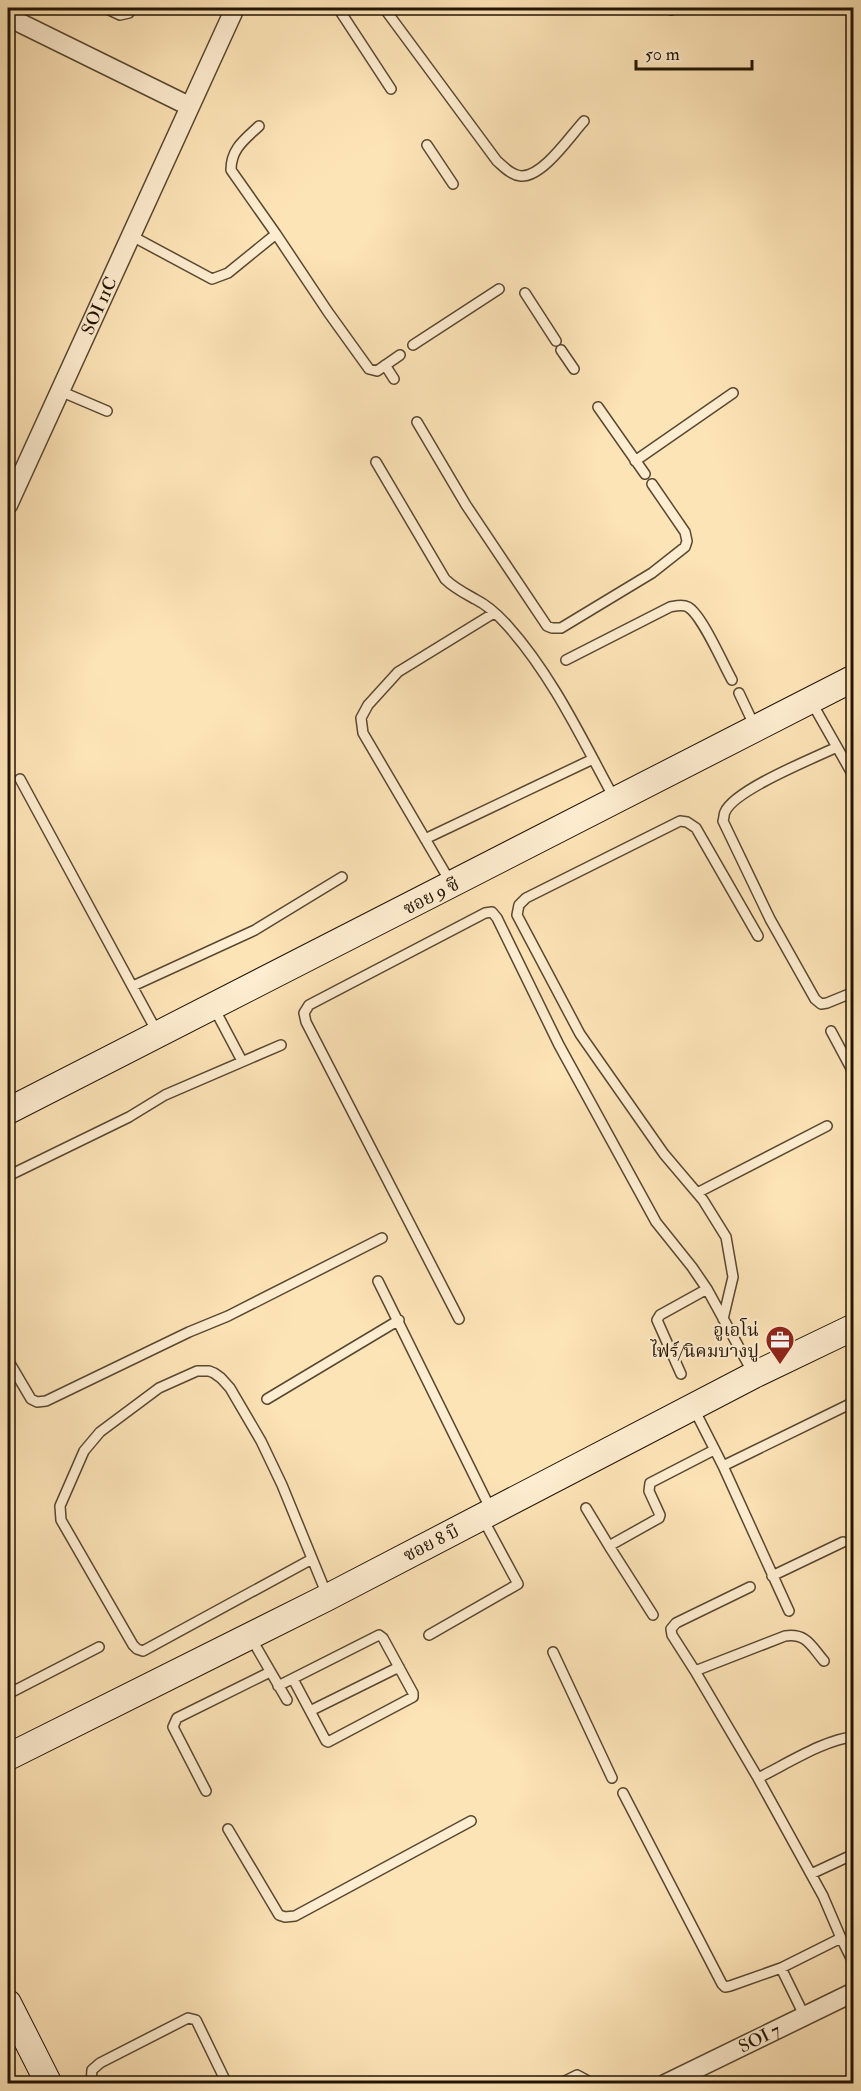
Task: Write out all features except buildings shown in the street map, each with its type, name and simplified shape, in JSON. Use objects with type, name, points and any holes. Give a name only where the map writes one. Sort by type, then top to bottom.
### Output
[{"type":"street","name":"SOI 11C","points":[[8,505],[235,8]]},
{"type":"street","points":[[8,17],[189,106]]},
{"type":"street","name":"ซอย 9 ซี","points":[[8,1111],[854,678]]},
{"type":"street","name":"ซอย 8 บี","points":[[8,1757],[328,1597],[754,1375],[854,1327]]},
{"type":"street","name":"SOI 7","points":[[665,2084],[854,1992]]},
{"type":"street","points":[[8,2003],[49,2084]]},
{"type":"lane","points":[[105,8],[120,15],[129,14],[132,8]]},
{"type":"lane","points":[[338,8],[391,89]]},
{"type":"lane","points":[[384,8],[497,160],[507,170],[520,176],[543,168],[584,121]]},
{"type":"lane","points":[[259,126],[235,149],[231,159],[231,170],[369,369],[377,371],[400,355]]},
{"type":"lane","points":[[427,145],[453,184]]},
{"type":"lane","points":[[130,235],[212,279],[228,273],[276,234]]},
{"type":"lane","points":[[413,345],[499,289]]},
{"type":"lane","points":[[525,293],[556,341]]},
{"type":"lane","points":[[561,350],[574,369]]},
{"type":"lane","points":[[385,366],[394,379]]},
{"type":"lane","points":[[60,391],[106,411]]},
{"type":"lane","points":[[635,461],[733,393]]},
{"type":"lane","points":[[598,407],[645,474]]},
{"type":"lane","points":[[417,422],[466,505],[547,626],[552,628],[561,628],[652,573],[685,547],[687,541],[685,532],[652,484]]},
{"type":"lane","points":[[376,462],[445,579],[494,613],[507,625],[531,655],[556,694],[616,800]]},
{"type":"lane","points":[[566,660],[670,608],[681,605],[690,608],[699,619],[732,681]]},
{"type":"lane","points":[[453,885],[363,733],[361,718],[368,705],[398,672],[494,613]]},
{"type":"lane","points":[[739,693],[756,729]]},
{"type":"lane","points":[[811,700],[854,777]]},
{"type":"lane","points":[[837,747],[757,785],[732,802],[724,812],[723,821],[770,919],[815,999],[821,1004],[827,1003],[854,992]]},
{"type":"lane","points":[[425,838],[593,759]]},
{"type":"lane","points":[[20,779],[158,1035]]},
{"type":"lane","points":[[723,1319],[733,1277],[726,1237],[697,1193],[664,1154],[580,1034],[517,915],[519,905],[526,898],[680,821],[687,822],[696,828],[758,936]]},
{"type":"lane","points":[[133,986],[255,930],[342,877]]},
{"type":"lane","points":[[459,1319],[311,1032],[304,1013],[309,1005],[485,912],[492,912],[559,1045],[656,1222],[707,1289],[754,1375]]},
{"type":"lane","points":[[213,1007],[242,1061]]},
{"type":"lane","points":[[831,1031],[854,1074]]},
{"type":"lane","points":[[8,1176],[129,1117],[165,1095],[281,1045]]},
{"type":"lane","points":[[697,1193],[827,1126]]},
{"type":"lane","points":[[8,1359],[31,1399],[37,1402],[46,1401],[189,1332],[228,1317],[382,1238]]},
{"type":"lane","points":[[378,1281],[399,1320],[520,1587],[429,1635]]},
{"type":"lane","points":[[681,1374],[657,1320],[660,1315],[707,1289]]},
{"type":"lane","points":[[267,1399],[399,1320]]},
{"type":"lane","points":[[312,1558],[143,1650],[137,1649],[61,1520],[60,1506],[84,1451],[100,1432],[159,1388],[197,1371],[209,1371],[221,1378],[230,1388],[261,1442],[282,1485],[312,1558],[328,1597]]},
{"type":"lane","points":[[723,1466],[854,1401]]},
{"type":"lane","points":[[693,1407],[723,1466],[789,1611]]},
{"type":"lane","points":[[609,1546],[659,1518],[660,1515],[649,1491],[650,1483],[714,1450]]},
{"type":"lane","points":[[586,1508],[653,1615]]},
{"type":"lane","points":[[772,1576],[843,1542]]},
{"type":"lane","points":[[750,1587],[676,1623],[671,1629],[672,1635],[758,1778],[823,1896],[854,1964]]},
{"type":"lane","points":[[695,1671],[795,1634],[805,1638],[824,1661]]},
{"type":"lane","points":[[278,1686],[379,1635],[383,1638],[413,1693],[410,1700],[330,1742],[326,1741],[293,1679]]},
{"type":"lane","points":[[250,1636],[287,1700]]},
{"type":"lane","points":[[8,1694],[99,1647]]},
{"type":"lane","points":[[554,1652],[612,1778]]},
{"type":"lane","points":[[310,1711],[399,1667]]},
{"type":"lane","points":[[206,1791],[172,1727],[174,1722],[177,1718],[270,1672]]},
{"type":"lane","points":[[758,1778],[827,1744],[844,1737],[854,1737]]},
{"type":"lane","points":[[623,1793],[725,1987],[781,1968],[841,1938]]},
{"type":"lane","points":[[228,1829],[279,1916],[285,1917],[295,1916],[471,1821]]},
{"type":"lane","points":[[811,1874],[854,1854]]},
{"type":"lane","points":[[781,1968],[805,2016]]},
{"type":"lane","points":[[91,2084],[92,2070],[100,2063],[189,2018],[196,2020],[227,2084]]},
{"type":"lane","points":[[559,2084],[577,2075],[588,2081],[588,2084]]},
{"type":"place","name":"อูเอโน่ ไฟร์/นิคมบางปู","points":[[780,1366]]}]
